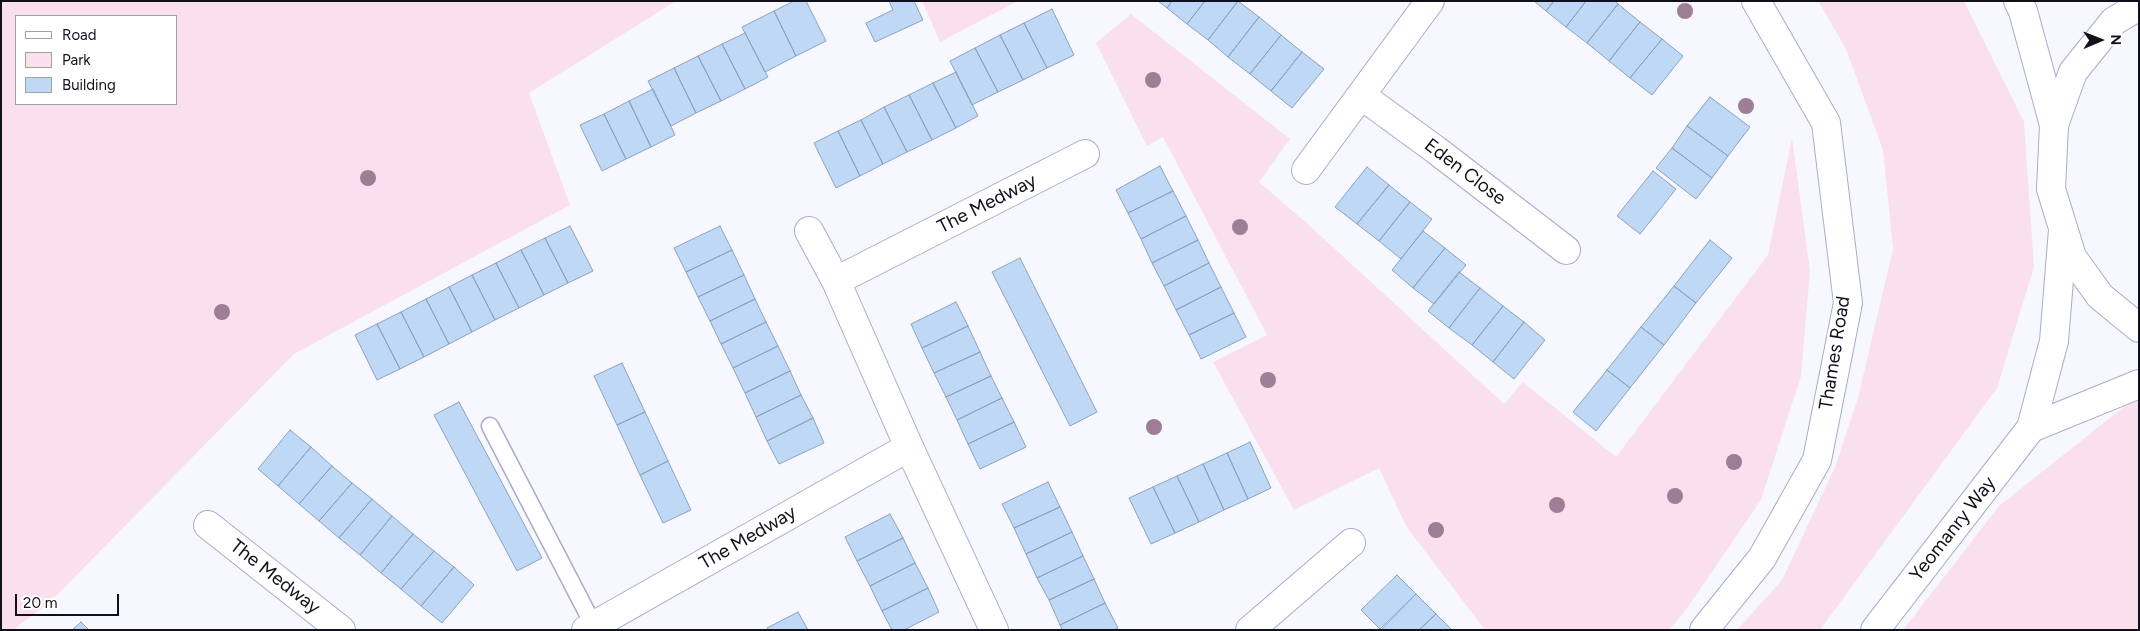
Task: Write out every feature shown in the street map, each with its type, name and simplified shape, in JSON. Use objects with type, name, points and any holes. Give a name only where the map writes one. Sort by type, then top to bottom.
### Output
[{"type":"main road","points":[[1306,170],[1430,1]]},
{"type":"main road","name":"Thames Road","points":[[1704,630],[1762,558],[1817,460],[1848,303],[1826,123],[1756,1]]},
{"type":"main road","points":[[2018,1],[2023,11],[2054,125],[2051,189],[2072,257],[2100,296],[2139,328]]},
{"type":"main road","points":[[2054,125],[2074,72],[2114,21],[2139,6]]},
{"type":"main road","name":"Eden Close","points":[[1362,96],[1566,250]]},
{"type":"main road","name":"The Medway","points":[[836,280],[1085,154]]},
{"type":"main road","name":"Yeomanry Way","points":[[1875,630],[2030,428],[2054,341],[2064,230]]},
{"type":"main road","points":[[809,231],[836,280],[909,447],[994,630]]},
{"type":"main road","points":[[2030,428],[2139,384]]},
{"type":"main road","name":"The Medway","points":[[590,628],[909,447]]},
{"type":"main road","name":"The Medway","points":[[208,526],[341,630]]},
{"type":"main road","points":[[1250,630],[1351,543]]},
{"type":"lane","points":[[490,426],[590,628]]},
{"type":"green space","points":[[1,1],[676,1],[529,93],[570,205],[294,354],[50,602],[13,630],[1,630]]},
{"type":"green space","points":[[922,1],[1018,1],[940,42]]},
{"type":"green space","points":[[1818,1],[1964,1],[2024,122],[2034,267],[1997,388],[1820,630],[1737,630],[1782,580],[1835,467],[1858,398],[1893,249],[1883,150],[1846,49]]},
{"type":"green space","points":[[1131,14],[1290,139],[1259,182],[1311,227],[1504,404],[1523,382],[1616,457],[1768,255],[1792,138],[1810,271],[1801,376],[1761,500],[1683,614],[1669,630],[1485,630],[1406,526],[1379,468],[1294,510],[1213,362],[1267,335],[1163,137],[1147,146],[1096,43]]},
{"type":"green space","points":[[2139,400],[2139,630],[1903,630],[1999,506],[2130,402]]},
{"type":"building","points":[[794,1],[806,1],[826,41],[796,56],[774,11]]},
{"type":"building","points":[[889,1],[914,1],[923,20],[875,42],[866,23],[893,10]]},
{"type":"building","points":[[1158,1],[1172,1],[1167,8]]},
{"type":"building","points":[[1172,1],[1205,1],[1187,24],[1167,8]]},
{"type":"building","points":[[1205,1],[1238,1],[1208,40],[1187,24]]},
{"type":"building","points":[[1238,1],[1259,17],[1228,57],[1208,40]]},
{"type":"building","points":[[1534,1],[1554,1],[1546,11]]},
{"type":"building","points":[[1554,1],[1586,1],[1566,27],[1546,11]]},
{"type":"building","points":[[1586,1],[1615,1],[1618,4],[1587,43],[1566,27]]},
{"type":"building","points":[[1618,4],[1640,22],[1609,61],[1587,43]]},
{"type":"building","points":[[1052,9],[1074,55],[1047,68],[1024,23]]},
{"type":"building","points":[[774,11],[796,56],[765,72],[742,27]]},
{"type":"building","points":[[1259,17],[1281,35],[1250,74],[1228,57]]},
{"type":"building","points":[[1640,22],[1662,39],[1630,78],[1609,61]]},
{"type":"building","points":[[1024,23],[1047,68],[1023,80],[1000,35]]},
{"type":"building","points":[[745,33],[768,77],[745,89],[722,44]]},
{"type":"building","points":[[1000,35],[1023,80],[998,92],[975,48]]},
{"type":"building","points":[[1281,35],[1302,52],[1271,91],[1250,74]]},
{"type":"building","points":[[1662,39],[1683,56],[1652,95],[1630,78]]},
{"type":"building","points":[[722,44],[745,89],[721,101],[698,56]]},
{"type":"building","points":[[975,48],[998,92],[972,105],[950,61]]},
{"type":"building","points":[[1302,52],[1324,69],[1292,108],[1271,91]]},
{"type":"building","points":[[698,56],[721,101],[696,113],[674,68]]},
{"type":"building","points":[[674,68],[696,113],[671,126],[648,81]]},
{"type":"building","points":[[956,72],[978,116],[956,128],[933,83]]},
{"type":"building","points":[[933,83],[956,128],[932,140],[909,95]]},
{"type":"building","points":[[653,89],[675,135],[651,147],[629,101]]},
{"type":"building","points":[[909,95],[932,140],[907,152],[884,107]]},
{"type":"building","points":[[1710,97],[1750,127],[1728,156],[1687,126]]},
{"type":"building","points":[[629,101],[651,147],[626,159],[604,114]]},
{"type":"building","points":[[884,107],[907,152],[883,164],[861,120]]},
{"type":"building","points":[[604,114],[626,159],[602,171],[580,125]]},
{"type":"building","points":[[861,120],[883,164],[860,176],[838,131]]},
{"type":"building","points":[[1687,126],[1728,156],[1712,178],[1672,148]]},
{"type":"building","points":[[838,131],[860,176],[836,188],[814,143]]},
{"type":"building","points":[[1672,148],[1712,178],[1696,199],[1656,168]]},
{"type":"building","points":[[1160,166],[1173,191],[1128,213],[1116,190]]},
{"type":"building","points":[[1367,167],[1389,185],[1357,224],[1335,207]]},
{"type":"building","points":[[1653,171],[1676,189],[1640,234],[1617,216]]},
{"type":"building","points":[[1389,185],[1410,202],[1379,241],[1357,224]]},
{"type":"building","points":[[1173,191],[1186,216],[1141,239],[1128,213]]},
{"type":"building","points":[[1410,202],[1432,219],[1401,259],[1379,241]]},
{"type":"building","points":[[1186,216],[1198,240],[1152,263],[1141,239]]},
{"type":"building","points":[[570,226],[593,271],[568,283],[545,238]]},
{"type":"building","points":[[720,226],[732,250],[686,272],[674,248]]},
{"type":"building","points":[[1423,231],[1445,248],[1413,288],[1392,270]]},
{"type":"building","points":[[545,238],[568,283],[544,295],[521,250]]},
{"type":"building","points":[[1198,240],[1209,263],[1164,286],[1152,263]]},
{"type":"building","points":[[1710,240],[1732,258],[1696,303],[1674,286]]},
{"type":"building","points":[[1445,248],[1466,265],[1434,304],[1413,288]]},
{"type":"building","points":[[521,250],[544,295],[519,308],[496,263]]},
{"type":"building","points":[[732,250],[744,275],[698,297],[686,272]]},
{"type":"building","points":[[1020,258],[1097,412],[1070,426],[992,272]]},
{"type":"building","points":[[496,263],[519,308],[495,320],[472,275]]},
{"type":"building","points":[[1209,263],[1221,287],[1176,310],[1164,286]]},
{"type":"building","points":[[1459,272],[1480,288],[1449,328],[1428,311]]},
{"type":"building","points":[[472,275],[495,320],[472,332],[449,287]]},
{"type":"building","points":[[744,275],[755,299],[710,321],[698,297]]},
{"type":"building","points":[[1674,286],[1696,303],[1664,345],[1641,327]]},
{"type":"building","points":[[449,287],[472,332],[449,344],[426,299]]},
{"type":"building","points":[[1221,287],[1234,313],[1189,335],[1176,310]]},
{"type":"building","points":[[1480,288],[1503,306],[1472,345],[1449,328]]},
{"type":"building","points":[[426,299],[449,344],[424,357],[401,312]]},
{"type":"building","points":[[755,299],[766,322],[721,344],[710,321]]},
{"type":"building","points":[[956,302],[968,326],[922,348],[911,324]]},
{"type":"building","points":[[1503,306],[1524,322],[1493,362],[1472,345]]},
{"type":"building","points":[[401,312],[424,357],[400,369],[377,324]]},
{"type":"building","points":[[1234,313],[1246,337],[1201,359],[1189,335]]},
{"type":"building","points":[[766,322],[778,346],[733,368],[721,344]]},
{"type":"building","points":[[1524,322],[1545,340],[1514,379],[1493,362]]},
{"type":"building","points":[[377,324],[400,369],[377,380],[355,335]]},
{"type":"building","points":[[968,326],[980,352],[934,373],[922,348]]},
{"type":"building","points":[[1641,327],[1664,345],[1630,388],[1607,370]]},
{"type":"building","points":[[778,346],[790,371],[745,393],[733,368]]},
{"type":"building","points":[[980,352],[991,376],[946,397],[934,373]]},
{"type":"building","points":[[622,363],[645,412],[617,425],[594,376]]},
{"type":"building","points":[[1607,370],[1630,388],[1596,431],[1573,412]]},
{"type":"building","points":[[790,371],[801,395],[756,417],[745,393]]},
{"type":"building","points":[[991,376],[1002,398],[957,420],[946,397]]},
{"type":"building","points":[[801,395],[813,418],[767,441],[756,417]]},
{"type":"building","points":[[1002,398],[1014,422],[968,444],[957,420]]},
{"type":"building","points":[[459,402],[542,558],[517,571],[434,415]]},
{"type":"building","points":[[645,412],[668,461],[640,475],[617,425]]},
{"type":"building","points":[[813,418],[824,443],[779,464],[767,441]]},
{"type":"building","points":[[1014,422],[1026,447],[980,469],[968,444]]},
{"type":"building","points":[[290,430],[311,447],[278,486],[258,469]]},
{"type":"building","points":[[1250,442],[1271,488],[1248,499],[1227,453]]},
{"type":"building","points":[[311,447],[332,466],[299,504],[278,486]]},
{"type":"building","points":[[1227,453],[1248,499],[1224,510],[1203,464]]},
{"type":"building","points":[[668,461],[691,510],[663,523],[640,475]]},
{"type":"building","points":[[1203,464],[1224,510],[1199,522],[1177,476]]},
{"type":"building","points":[[332,466],[352,483],[319,521],[299,504]]},
{"type":"building","points":[[1177,476],[1199,522],[1175,533],[1153,487]]},
{"type":"building","points":[[1048,482],[1060,507],[1014,528],[1002,504]]},
{"type":"building","points":[[352,483],[372,499],[339,538],[319,521]]},
{"type":"building","points":[[1153,487],[1175,533],[1151,544],[1129,498]]},
{"type":"building","points":[[372,499],[392,516],[360,555],[339,538]]},
{"type":"building","points":[[1060,507],[1072,532],[1026,554],[1014,528]]},
{"type":"building","points":[[890,514],[903,538],[857,561],[845,537]]},
{"type":"building","points":[[392,516],[413,534],[381,573],[360,555]]},
{"type":"building","points":[[1072,532],[1083,556],[1037,578],[1026,554]]},
{"type":"building","points":[[413,534],[434,551],[401,589],[381,573]]},
{"type":"building","points":[[903,538],[915,563],[870,586],[857,561]]},
{"type":"building","points":[[434,551],[454,567],[421,606],[401,589]]},
{"type":"building","points":[[1083,556],[1094,579],[1049,600],[1037,578]]},
{"type":"building","points":[[915,563],[928,588],[882,611],[870,586]]},
{"type":"building","points":[[454,567],[474,585],[442,623],[421,606]]},
{"type":"building","points":[[1397,575],[1416,594],[1380,629],[1361,610]]},
{"type":"building","points":[[1094,579],[1105,603],[1060,625],[1049,600]]},
{"type":"building","points":[[928,588],[939,612],[904,630],[892,630],[882,611]]},
{"type":"building","points":[[1416,594],[1436,614],[1419,630],[1381,630]]},
{"type":"building","points":[[1105,603],[1118,628],[1114,630],[1062,630],[1060,625]]},
{"type":"building","points":[[798,612],[808,630],[768,630],[767,628]]},
{"type":"building","points":[[1436,614],[1452,630],[1419,630]]},
{"type":"building","points":[[81,622],[89,630],[72,630]]}]
